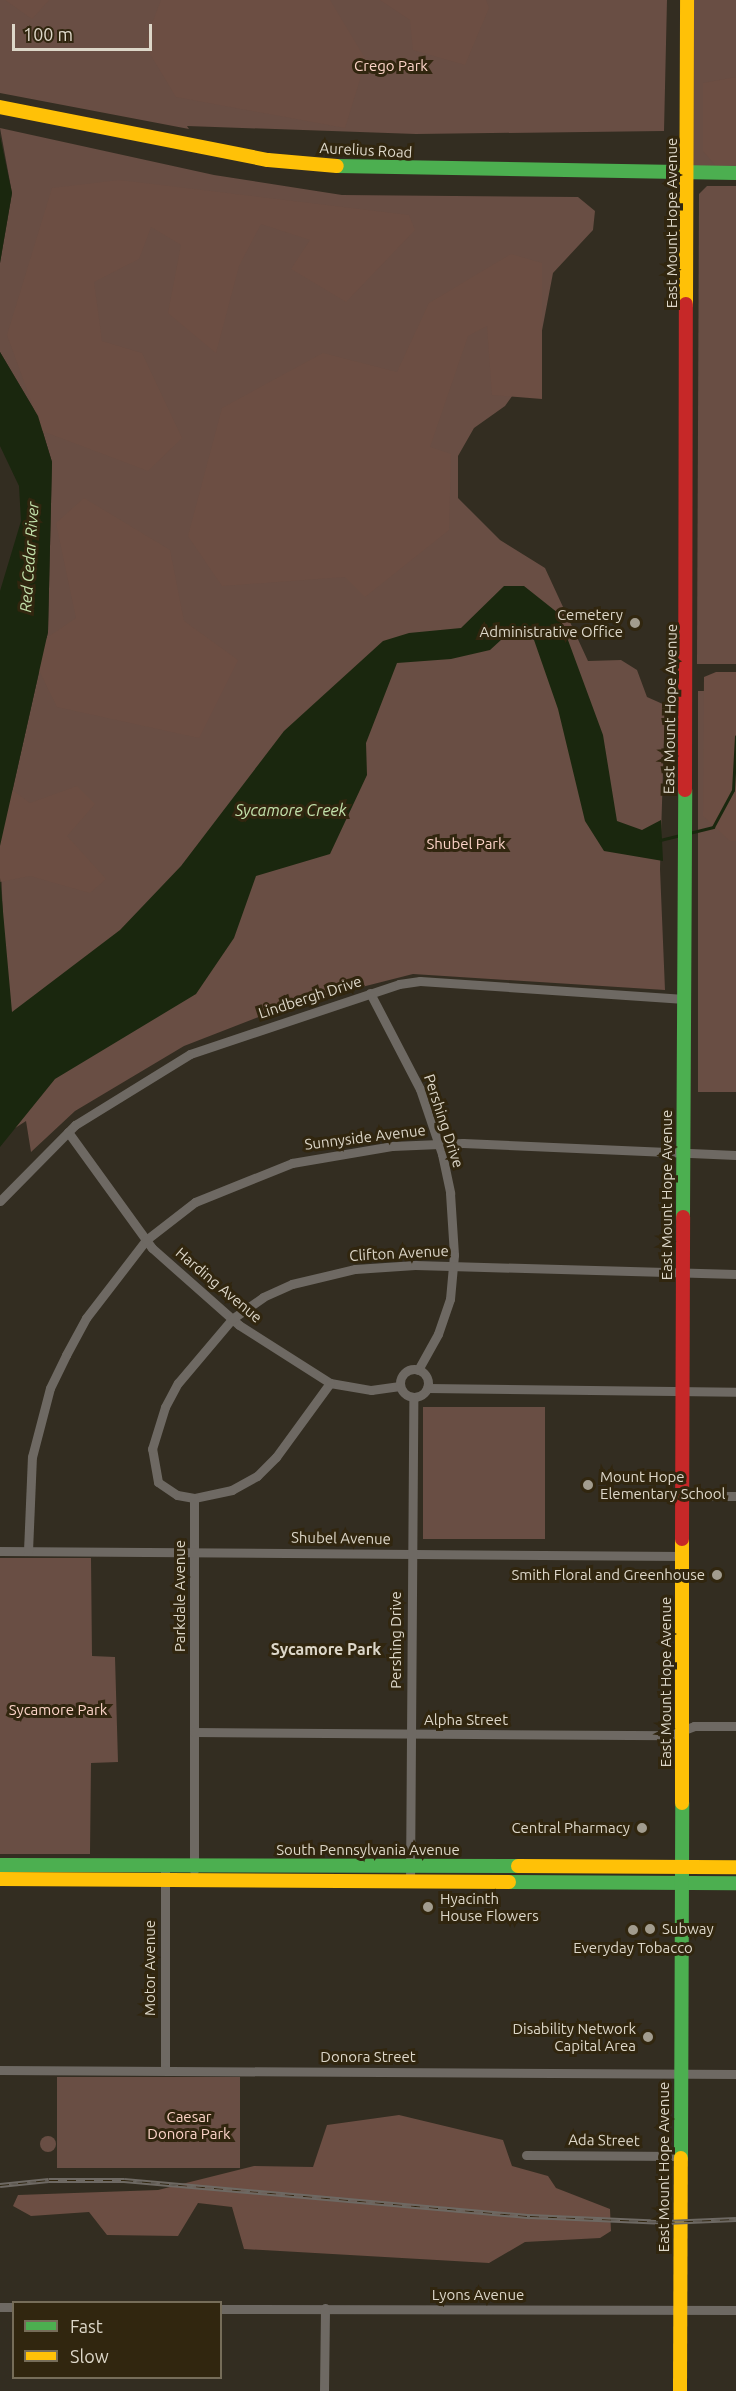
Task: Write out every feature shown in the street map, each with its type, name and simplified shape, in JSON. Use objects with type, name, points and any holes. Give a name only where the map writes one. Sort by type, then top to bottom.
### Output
[{"type":"street","name":"East Mount Hope Avenue","points":[[680,2391],[683,1155],[689,173],[687,0]]},
{"type":"street","name":"Aurelius Road","points":[[0,107],[268,160],[365,168],[736,173]]},
{"type":"street","name":"Lindbergh Drive","points":[[0,1201],[68,1132],[96,1109],[190,1054],[370,993],[420,981],[684,999]]},
{"type":"street","name":"Pershing Drive","points":[[370,993],[420,1089],[439,1144],[450,1193],[453,1265],[450,1299],[438,1334],[418,1370]]},
{"type":"street","name":"Harding Avenue","points":[[68,1132],[146,1240],[232,1319],[330,1383],[371,1390],[400,1386]]},
{"type":"street","name":"Sunnyside Avenue","points":[[28,1551],[32,1457],[50,1388],[86,1318],[146,1240],[195,1202],[292,1163],[351,1151],[439,1144],[683,1155],[736,1155]]},
{"type":"street","name":"Clifton Avenue","points":[[194,1498],[177,1495],[158,1482],[152,1449],[165,1407],[178,1383],[232,1319],[263,1297],[327,1275],[385,1266],[453,1265],[736,1274]]},
{"type":"street","points":[[427,1388],[427,1379],[418,1370],[404,1373],[400,1386],[403,1393],[413,1398],[427,1388],[736,1392]]},
{"type":"street","points":[[194,1498],[218,1496],[257,1476],[276,1457],[305,1412],[323,1397],[330,1383]]},
{"type":"street","name":"Pershing Drive","points":[[410,1882],[413,1398]]},
{"type":"street","points":[[682,1496],[736,1496]]},
{"type":"street","name":"Parkdale Avenue","points":[[194,1498],[196,1551],[195,1881]]},
{"type":"street","name":"Shubel Avenue","points":[[0,1551],[682,1556]]},
{"type":"street","name":"Alpha Street","points":[[194,1732],[670,1735],[694,1726],[736,1726]]},
{"type":"street","name":"South Pennsylvania Avenue","points":[[0,1865],[736,1867]]},
{"type":"street","name":"Motor Avenue","points":[[165,1866],[165,2070]]},
{"type":"street","points":[[0,1879],[736,1883]]},
{"type":"street","name":"Donora Street","points":[[0,2070],[736,2074]]},
{"type":"street","name":"Ada Street","points":[[526,2155],[681,2156]]},
{"type":"street","points":[[324,2391],[325,2308]]},
{"type":"street","name":"Lyons Avenue","points":[[222,2309],[736,2310]]},
{"type":"green space","name":"Crego Park","points":[[0,0],[667,0],[664,131],[416,134],[187,126],[189,129],[0,93]]},
{"type":"green space","points":[[689,0],[736,0],[736,173],[689,173]]},
{"type":"green space","name":"Shubel Park","points":[[0,128],[214,175],[342,195],[578,197],[595,211],[593,230],[553,273],[540,341],[526,377],[505,406],[474,428],[458,456],[458,498],[500,540],[545,568],[588,661],[621,660],[637,670],[647,697],[665,705],[660,869],[665,990],[413,974],[287,1006],[184,1046],[75,1111],[31,1152],[26,1121],[12,1130],[0,846],[48,632],[52,462],[38,416],[0,352],[0,263],[12,193]]},
{"type":"green space","points":[[707,186],[736,186],[736,664],[697,664],[699,194]]},
{"type":"green space","points":[[698,691],[736,691],[736,1092],[698,1092]]},
{"type":"green space","points":[[423,1407],[545,1407],[545,1539],[423,1539]]},
{"type":"green space","name":"Sycamore Park","points":[[0,1558],[91,1558],[92,1656],[115,1657],[118,1762],[91,1763],[90,1854],[0,1854]]},
{"type":"green space","name":"Caesar Donora Park","points":[[57,2077],[240,2077],[240,2168],[57,2168]]},
{"type":"green space","points":[[48,2136],[56,2144],[48,2152],[40,2144]]},
{"type":"shaded area","points":[[5,0],[49,0],[32,19]]},
{"type":"shaded area","points":[[161,0],[330,0],[366,60],[345,128],[176,97],[144,44]]},
{"type":"shaded area","points":[[380,0],[486,0],[489,8],[465,65],[413,50],[410,20]]},
{"type":"shaded area","points":[[736,77],[736,165],[715,165],[703,151],[703,83]]},
{"type":"shaded area","points":[[119,180],[409,215],[415,230],[346,302],[291,269],[310,240],[261,224],[239,266],[216,353],[168,313],[181,245],[151,227],[139,259],[94,282],[102,341],[142,353],[182,438],[148,471],[42,431],[7,335],[52,188]]},
{"type":"shaded area","points":[[511,254],[542,263],[542,399],[492,395],[487,326],[468,336],[430,447],[451,454],[449,530],[365,597],[345,577],[222,586],[188,536],[222,408],[323,353],[397,372],[429,303]]},
{"type":"shaded area","points":[[84,498],[170,550],[184,621],[238,660],[199,738],[57,707],[29,650],[76,618],[56,523]]},
{"type":"shaded area","points":[[716,672],[736,672],[736,841],[730,841],[703,816],[704,677]]},
{"type":"shaded area","points":[[0,781],[30,803],[77,786],[95,804],[67,836],[106,879],[90,893],[30,876],[0,882]]},
{"type":"shaded area","points":[[399,2115],[503,2140],[512,2166],[548,2176],[556,2188],[610,2209],[611,2231],[600,2238],[525,2242],[489,2263],[244,2249],[232,2207],[198,2203],[178,2236],[107,2235],[89,2212],[31,2216],[13,2206],[18,2195],[158,2190],[254,2166],[313,2167],[327,2125]]},
{"type":"water","points":[[0,136],[12,193],[0,263]]},
{"type":"water","name":"Red Cedar River","points":[[0,352],[38,416],[52,462],[48,632],[0,846],[0,591],[21,521],[19,486],[0,446]]},
{"type":"water","name":"Sycamore Creek","points":[[504,586],[524,586],[558,613],[603,735],[617,821],[642,830],[661,820],[663,861],[604,851],[585,821],[558,709],[534,640],[514,628],[490,650],[451,659],[397,663],[366,743],[367,775],[330,854],[256,876],[234,938],[196,994],[55,1079],[0,1147],[0,878],[12,1012],[120,930],[181,866],[284,731],[383,641],[409,633],[461,628]]},
{"type":"waterway","name":"Sycamore Creek","points":[[689,833],[713,827],[733,790],[736,736]]},
{"type":"waterway","name":"Sycamore Creek","points":[[660,840],[680,835]]},
{"type":"railway","points":[[0,2185],[49,2180],[124,2180],[530,2216],[666,2222],[736,2219]]},
{"type":"traffic: fast","points":[[337,166],[736,173]]},
{"type":"traffic: fast","points":[[683,1217],[685,790]]},
{"type":"traffic: fast","points":[[681,2158],[682,1803]]},
{"type":"traffic: fast","points":[[0,1865],[518,1866]]},
{"type":"traffic: fast","points":[[509,1882],[736,1883]]},
{"type":"traffic: slow","points":[[686,304],[687,0]]},
{"type":"traffic: slow","points":[[0,107],[268,160],[337,166]]},
{"type":"traffic: slow","points":[[682,1539],[682,1803]]},
{"type":"traffic: slow","points":[[518,1866],[736,1867]]},
{"type":"traffic: slow","points":[[0,1879],[509,1882]]},
{"type":"traffic: slow","points":[[680,2391],[681,2158]]},
{"type":"traffic: jam","points":[[685,790],[686,304]]},
{"type":"traffic: jam","points":[[682,1539],[683,1217]]},
{"type":"place","name":"Cemetery Administrative Office","points":[[635,623]]},
{"type":"place","name":"Mount Hope Elementary School","points":[[588,1485]]},
{"type":"place","name":"Smith Floral and Greenhouse","points":[[717,1575]]},
{"type":"place","name":"Central Pharmacy","points":[[642,1828]]},
{"type":"place","name":"Hyacinth House Flowers","points":[[428,1907]]},
{"type":"place","name":"Subway","points":[[650,1929]]},
{"type":"place","name":"Everyday Tobacco","points":[[633,1930]]},
{"type":"place","name":"Disability Network Capital Area","points":[[648,2037]]},
{"type":"district","name":"Sycamore Park","points":[[326,1649]]}]
